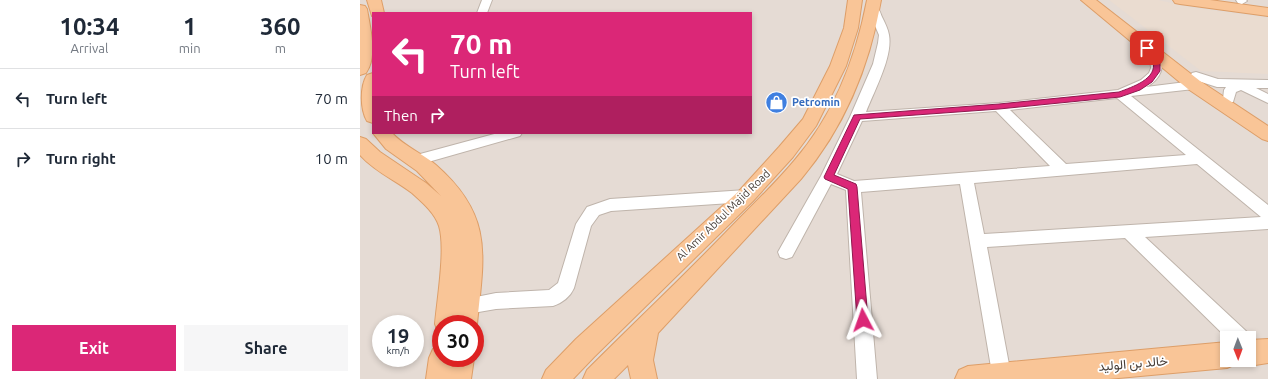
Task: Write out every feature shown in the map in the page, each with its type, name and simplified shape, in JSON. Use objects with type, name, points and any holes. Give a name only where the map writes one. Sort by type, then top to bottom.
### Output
[{"type":"main road","points":[[375,0],[377,12]]},
{"type":"main road","name":"Al Amir Abdul Majid Road","points":[[555,379],[585,348],[746,196],[786,152],[810,122],[838,66],[851,28],[855,0]]},
{"type":"main road","points":[[1088,0],[1147,48],[1195,80],[1229,99],[1268,125]]},
{"type":"main road","points":[[1099,0],[1195,80],[1268,135]]},
{"type":"main road","points":[[1180,0],[1268,12]]},
{"type":"main road","points":[[1238,0],[1268,4]]},
{"type":"main road","name":"Al Amir Abdul Majid Road","points":[[596,379],[698,276],[805,159],[834,118],[852,77],[865,41],[873,5]]},
{"type":"main road","points":[[360,9],[364,32],[365,54],[360,70]]},
{"type":"main road","points":[[372,84],[370,95],[370,108],[372,114]]},
{"type":"main road","points":[[383,134],[398,150],[429,171],[451,195],[462,210],[468,222],[471,244],[466,315]]},
{"type":"main road","points":[[360,143],[373,157],[419,188],[439,206],[450,226],[453,250],[448,315]]},
{"type":"main road","points":[[644,379],[640,370],[639,358],[647,327]]},
{"type":"main road","name":"خالد بن الوليد","points":[[968,379],[1220,356]]},
{"type":"main road","points":[[439,379],[441,367]]},
{"type":"main road","points":[[458,379],[460,367]]},
{"type":"street","points":[[482,12],[487,0]]},
{"type":"street","points":[[786,252],[828,177],[857,117],[883,51],[884,36],[873,5]]},
{"type":"street","points":[[1120,94],[1137,88],[1150,80],[1156,71],[1156,60],[1147,48]]},
{"type":"street","points":[[857,117],[999,106],[1120,94],[1195,80],[1242,85],[1268,84]]},
{"type":"street","points":[[1229,99],[1230,90],[1242,85]]},
{"type":"street","points":[[1242,85],[1268,99]]},
{"type":"street","points":[[1120,94],[1268,214]]},
{"type":"street","points":[[999,106],[1063,170]]},
{"type":"street","points":[[414,161],[511,134]]},
{"type":"street","points":[[828,177],[853,187],[1199,158]]},
{"type":"street","points":[[966,178],[1001,375]]},
{"type":"street","points":[[853,187],[867,379]]},
{"type":"street","points":[[466,315],[496,301],[553,298],[565,288],[584,224],[593,211],[610,205],[746,196]]},
{"type":"street","points":[[977,241],[1268,223]]},
{"type":"street","points":[[1128,231],[1234,331]]},
{"type":"shaded area","points":[[360,0],[1268,0],[1268,379],[360,379]]},
{"type":"shaded area","points":[[1109,0],[1158,0],[1195,8],[1268,18],[1268,74],[1201,71]]},
{"type":"place","name":"Petromin","points":[[776,102]]},
{"type":"route","points":[[863,320],[853,187],[828,177],[857,117],[999,106],[1120,94],[1137,88],[1150,80],[1156,71],[1156,60],[1147,48]]}]
